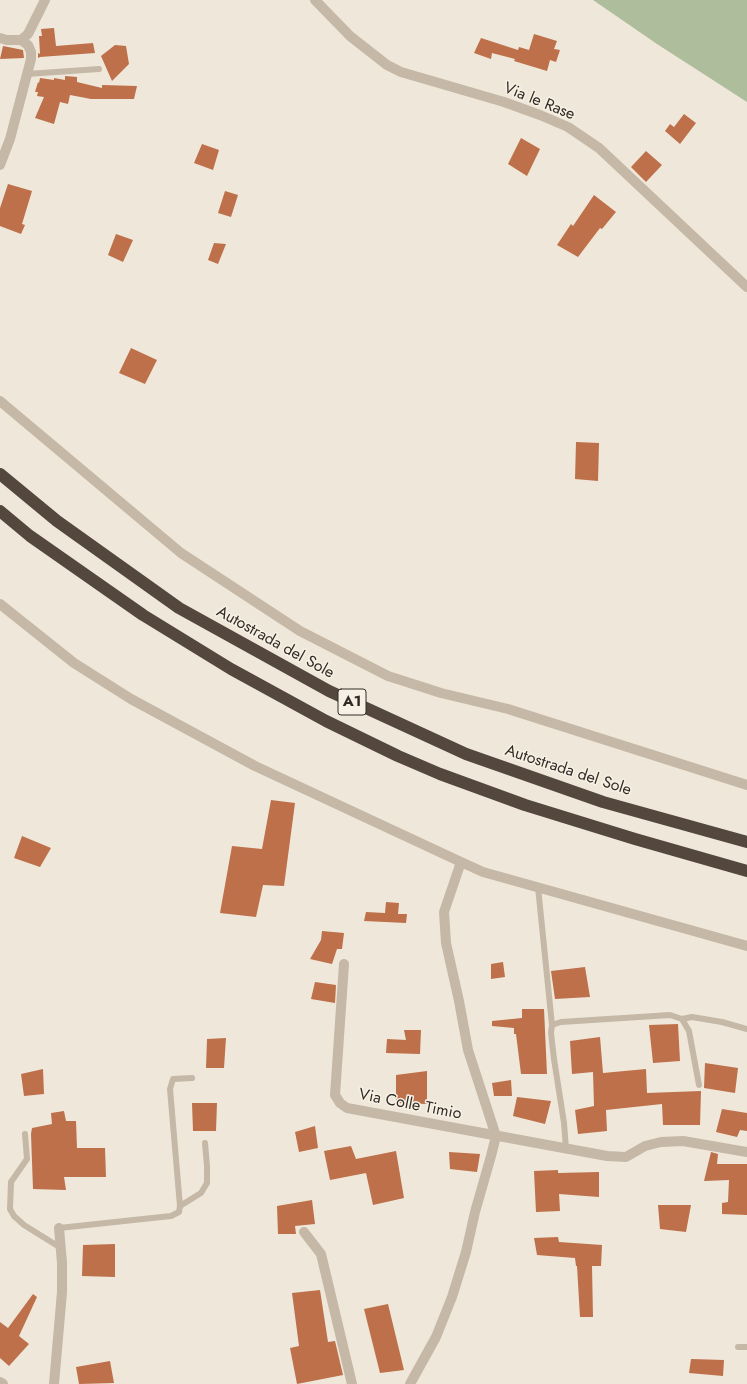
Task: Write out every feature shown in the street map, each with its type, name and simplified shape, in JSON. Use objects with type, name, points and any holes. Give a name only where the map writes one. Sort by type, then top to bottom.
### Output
[{"type":"highway","name":"Autostrada del Sole","points":[[0,474],[57,521],[179,608],[329,691],[466,754],[603,802],[747,842]]},
{"type":"highway","name":"A1","points":[[0,511],[30,536],[143,615],[231,669],[340,728],[398,756],[433,771],[525,805],[635,839],[747,871]]},
{"type":"street","points":[[21,40],[28,34],[45,0]]},
{"type":"street","name":"Via le Rase","points":[[315,0],[350,36],[387,65],[401,72],[504,102],[568,127],[599,148],[747,287]]},
{"type":"street","points":[[0,38],[7,40],[21,40],[28,45],[31,52],[27,74],[10,138],[0,165]]},
{"type":"street","points":[[0,402],[181,553],[300,631],[388,676],[441,693],[508,709],[747,785]]},
{"type":"street","points":[[0,604],[74,663],[130,699],[255,766],[461,862],[483,872],[747,946]]},
{"type":"street","name":"Via Colle Timio","points":[[410,1384],[436,1337],[452,1297],[466,1252],[475,1212],[492,1156],[496,1136],[468,1050],[446,943],[444,912],[461,862]]},
{"type":"street","name":"Via Colle Timio","points":[[344,964],[335,1095],[340,1103],[347,1108],[607,1156],[626,1157],[645,1146],[661,1142],[683,1141],[747,1152]]},
{"type":"street","points":[[54,1384],[62,1292],[62,1263],[59,1228]]},
{"type":"street","points":[[304,1232],[321,1254],[352,1384]]},
{"type":"lane","points":[[27,74],[99,69]]},
{"type":"lane","points":[[538,888],[554,1059],[564,1123],[566,1149]]},
{"type":"lane","points":[[552,1025],[561,1022],[670,1015],[682,1019],[692,1017],[722,1022],[747,1029]]},
{"type":"lane","points":[[682,1019],[689,1031],[699,1085]]},
{"type":"lane","points":[[59,1228],[171,1216],[179,1212],[180,1206],[170,1089],[173,1079],[192,1078]]},
{"type":"lane","points":[[25,1134],[27,1159],[11,1182],[10,1209],[14,1216],[24,1225],[61,1248]]},
{"type":"lane","points":[[180,1206],[201,1193],[207,1183],[205,1143]]},
{"type":"lane","points":[[738,1347],[747,1347]]},
{"type":"green space","points":[[593,0],[747,0],[747,102],[657,44]]},
{"type":"building","points":[[54,28],[56,46],[93,43],[95,53],[38,58],[38,53],[40,54],[39,36],[42,36],[41,29]]},
{"type":"building","points":[[534,34],[557,41],[554,49],[560,50],[556,62],[550,60],[547,71],[514,61],[515,59],[492,53],[491,59],[474,53],[481,38],[518,50],[519,47],[529,50]]},
{"type":"building","points":[[115,45],[126,46],[129,64],[112,81],[101,56]]},
{"type":"building","points":[[3,46],[23,50],[24,58],[0,59]]},
{"type":"building","points":[[65,76],[77,77],[77,82],[102,88],[102,85],[137,86],[134,99],[91,99],[70,95],[68,104],[60,102],[54,124],[35,118],[44,97],[37,96],[38,92],[35,92],[40,78],[65,80]]},
{"type":"building","points":[[684,114],[696,123],[680,144],[665,131],[670,124],[674,127]]},
{"type":"building","points":[[521,138],[540,149],[527,176],[508,164]]},
{"type":"building","points":[[202,144],[219,150],[213,170],[194,163]]},
{"type":"building","points":[[646,151],[662,165],[646,182],[631,167]]},
{"type":"building","points":[[8,184],[32,191],[22,224],[25,225],[21,234],[0,226],[0,208]]},
{"type":"building","points":[[225,191],[238,195],[231,217],[218,213]]},
{"type":"building","points":[[594,195],[616,212],[602,229],[600,228],[578,257],[557,245],[571,224],[573,226]]},
{"type":"building","points":[[116,234],[133,240],[123,262],[108,255]]},
{"type":"building","points":[[214,243],[226,244],[218,264],[208,260]]},
{"type":"building","points":[[131,348],[157,360],[145,384],[119,373]]},
{"type":"building","points":[[576,442],[599,443],[598,481],[575,479]]},
{"type":"building","points":[[271,800],[295,803],[284,886],[263,885],[256,917],[220,913],[232,846],[262,849]]},
{"type":"building","points":[[22,836],[51,848],[40,867],[14,858]]},
{"type":"building","points":[[386,902],[399,903],[398,914],[407,914],[406,923],[364,921],[366,912],[385,913]]},
{"type":"building","points":[[322,931],[344,933],[342,949],[337,949],[332,964],[310,959],[321,940]]},
{"type":"building","points":[[503,962],[505,977],[491,979],[491,964]]},
{"type":"building","points":[[585,967],[590,997],[555,999],[551,971]]},
{"type":"building","points":[[315,982],[336,985],[335,1003],[311,999]]},
{"type":"building","points":[[522,1009],[544,1009],[547,1074],[521,1074],[514,1028],[492,1026],[492,1021],[522,1018]]},
{"type":"building","points":[[678,1024],[680,1061],[653,1063],[649,1025]]},
{"type":"building","points":[[404,1030],[421,1030],[420,1054],[386,1053],[387,1039],[406,1040]]},
{"type":"building","points":[[600,1037],[603,1073],[646,1069],[647,1093],[701,1091],[700,1125],[663,1125],[662,1104],[606,1110],[607,1131],[578,1134],[575,1110],[594,1106],[593,1072],[572,1074],[570,1041]]},
{"type":"building","points":[[226,1038],[224,1068],[206,1068],[207,1039]]},
{"type":"building","points":[[705,1063],[738,1068],[735,1093],[704,1088]]},
{"type":"building","points":[[43,1069],[44,1094],[24,1096],[21,1074]]},
{"type":"building","points":[[427,1071],[427,1104],[396,1103],[396,1075]]},
{"type":"building","points":[[511,1080],[512,1096],[494,1096],[492,1083]]},
{"type":"building","points":[[517,1097],[551,1101],[545,1124],[513,1116]]},
{"type":"building","points":[[192,1103],[217,1103],[216,1131],[193,1131]]},
{"type":"building","points":[[722,1109],[747,1113],[747,1131],[740,1130],[737,1137],[716,1132]]},
{"type":"building","points":[[64,1111],[66,1121],[76,1121],[77,1148],[105,1148],[106,1177],[64,1177],[66,1190],[33,1189],[32,1128],[52,1124],[51,1113]]},
{"type":"building","points":[[315,1126],[318,1148],[299,1152],[295,1132]]},
{"type":"building","points":[[351,1146],[356,1159],[396,1151],[404,1198],[373,1205],[366,1173],[330,1180],[324,1151]]},
{"type":"building","points":[[449,1152],[480,1154],[477,1172],[450,1169]]},
{"type":"building","points":[[711,1152],[718,1154],[717,1164],[747,1164],[747,1215],[722,1214],[722,1203],[728,1202],[729,1180],[704,1181]]},
{"type":"building","points":[[558,1170],[558,1173],[599,1172],[599,1197],[559,1194],[560,1211],[536,1212],[534,1171]]},
{"type":"building","points":[[312,1200],[315,1224],[295,1226],[296,1234],[278,1234],[277,1206]]},
{"type":"building","points":[[658,1205],[691,1205],[686,1232],[660,1229]]},
{"type":"building","points":[[558,1237],[559,1242],[602,1245],[601,1266],[592,1266],[593,1317],[580,1317],[577,1266],[575,1258],[537,1255],[534,1238]]},
{"type":"building","points":[[115,1244],[115,1277],[82,1276],[83,1245]]},
{"type":"building","points":[[320,1290],[328,1342],[335,1341],[343,1375],[297,1384],[290,1348],[299,1346],[292,1293]]},
{"type":"building","points":[[33,1294],[37,1297],[19,1336],[29,1344],[9,1366],[0,1358],[0,1322],[8,1328]]},
{"type":"building","points":[[388,1304],[404,1370],[380,1373],[364,1309]]},
{"type":"building","points":[[691,1359],[724,1360],[723,1376],[689,1373]]},
{"type":"building","points":[[110,1361],[114,1383],[79,1384],[76,1367]]}]
